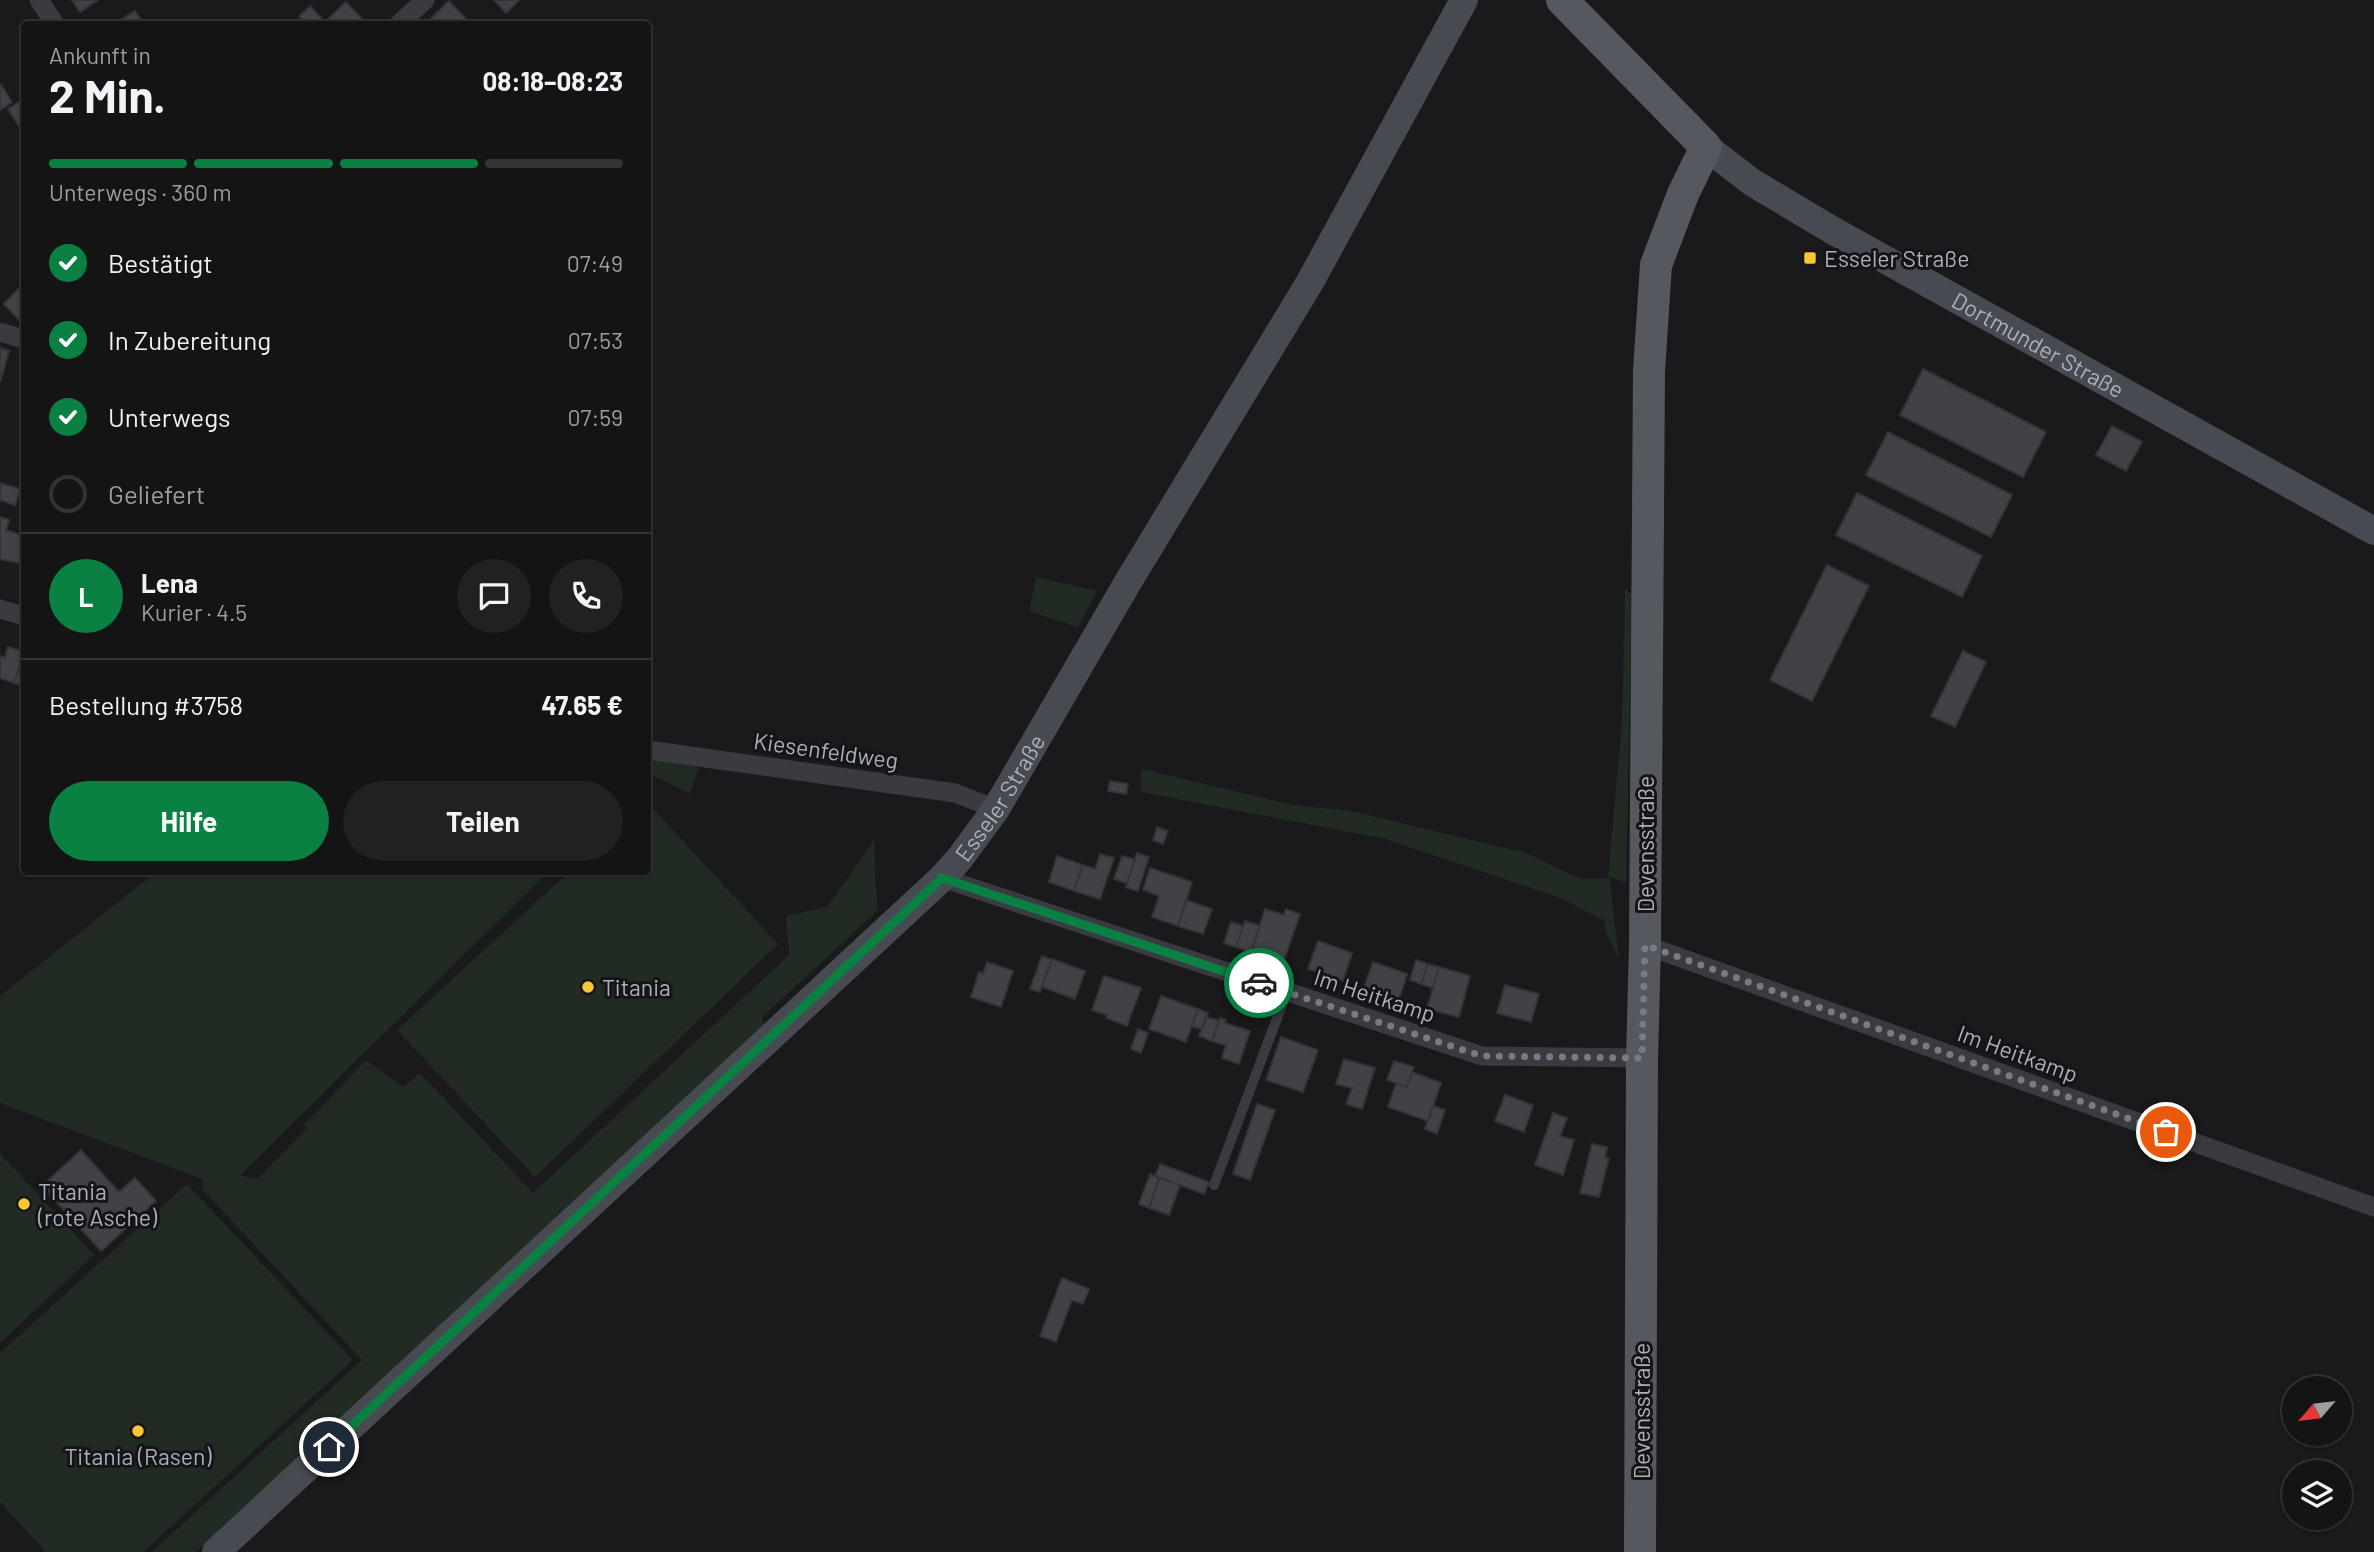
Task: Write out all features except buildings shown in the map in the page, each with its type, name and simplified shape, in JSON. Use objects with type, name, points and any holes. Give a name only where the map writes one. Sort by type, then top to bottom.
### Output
[{"type":"main road","name":"Esseler Straße","points":[[216,1552],[942,878],[960,858],[996,809],[1128,582],[1310,282],[1464,0]]},
{"type":"main road","name":"Dortmunder Straße","points":[[1562,0],[1706,147],[1753,183],[1832,230],[2374,531]]},
{"type":"main road","name":"Devensstraße","points":[[1640,1552],[1649,371],[1656,265],[1683,194],[1706,147]]},
{"type":"street","points":[[39,0],[53,21]]},
{"type":"street","points":[[402,21],[425,0]]},
{"type":"street","points":[[0,331],[21,338]]},
{"type":"street","points":[[0,609],[21,615]]},
{"type":"street","name":"Kiesenfeldweg","points":[[651,750],[955,793],[996,809]]},
{"type":"street","name":"Im Heitkamp","points":[[942,878],[1482,1056],[1642,1058]]},
{"type":"street","name":"Im Heitkamp","points":[[1645,945],[2374,1207]]},
{"type":"lane","points":[[1214,1185],[1287,992]]},
{"type":"shaded area","points":[[1036,577],[1097,591],[1078,627],[1029,611]]},
{"type":"shaded area","points":[[1625,588],[1632,595],[1626,883],[1609,876],[1619,959],[1607,935],[1604,921],[1563,899],[1386,839],[1141,792],[1141,769],[1293,805],[1351,811],[1526,853],[1581,879],[1608,878],[1622,721]]},
{"type":"shaded area","points":[[651,759],[699,767],[690,794],[651,776]]},
{"type":"shaded area","name":"Titania","points":[[651,806],[778,944],[535,1177],[397,1030],[566,875],[651,875]]},
{"type":"shaded area","points":[[874,840],[877,911],[762,1017],[765,1026],[526,1250],[196,1552],[152,1552],[362,1360],[203,1190],[202,1179],[0,1103],[0,996],[152,875],[545,875],[240,1175],[257,1179],[307,1128],[304,1125],[366,1060],[403,1087],[420,1073],[533,1193],[789,955],[786,916],[827,907]]},
{"type":"shaded area","name":"Titania (rote Asche)","points":[[0,1153],[94,1255],[0,1343]]},
{"type":"shaded area","name":"Titania (Rasen)","points":[[187,1184],[353,1360],[143,1552],[46,1552],[0,1502],[0,1353]]},
{"type":"way so far","points":[[1259,983],[1482,1056],[1642,1058],[1645,945],[2166,1132]]},
{"type":"place","name":"Esseler Straße","points":[[1810,258]]},
{"type":"place","name":"Titania","points":[[588,987]]},
{"type":"place","name":"Titania (rote Asche)","points":[[24,1204]]},
{"type":"place","name":"Titania (Rasen)","points":[[138,1431]]},
{"type":"route","points":[[329,1447],[942,878],[1259,983]]}]
